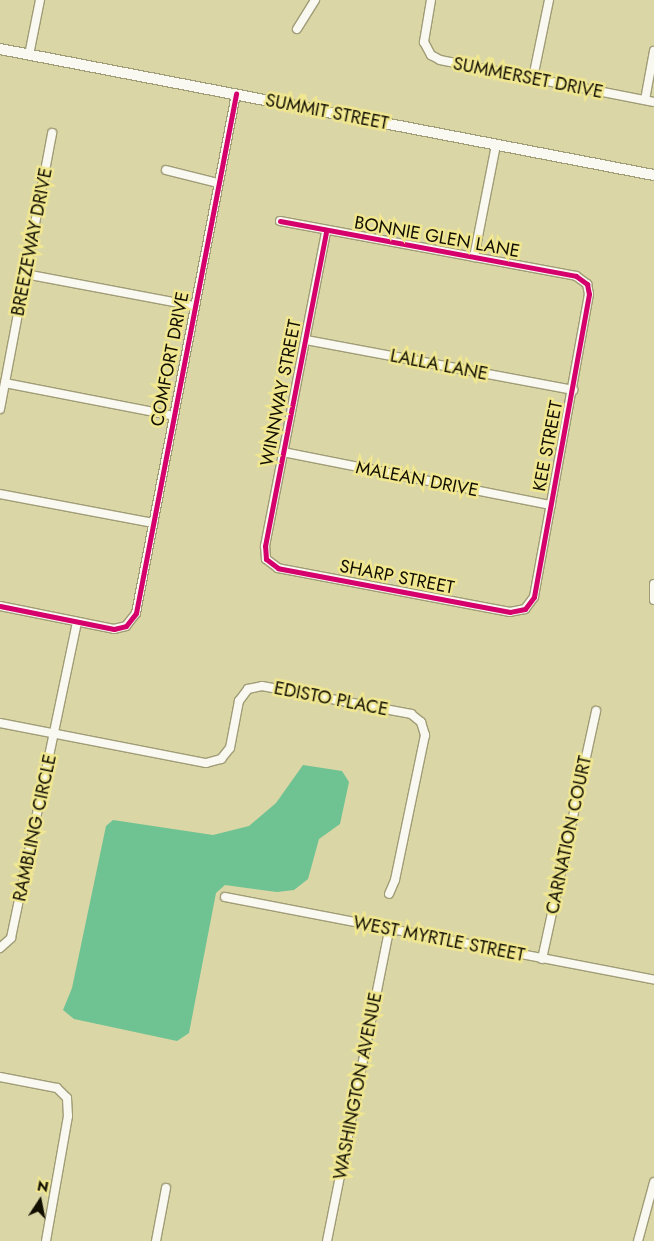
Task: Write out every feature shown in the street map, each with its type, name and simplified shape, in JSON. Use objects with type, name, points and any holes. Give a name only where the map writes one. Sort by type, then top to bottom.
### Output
[{"type":"street","points":[[29,55],[40,0]]},
{"type":"street","points":[[297,29],[315,0]]},
{"type":"street","name":"SUMMERSET DRIVE","points":[[431,0],[424,42],[431,55],[447,63],[654,102]]},
{"type":"street","points":[[533,78],[549,0]]},
{"type":"street","name":"SUMMIT STREET","points":[[0,49],[654,175]]},
{"type":"street","points":[[645,100],[654,51]]},
{"type":"street","name":"COMFORT DRIVE","points":[[77,622],[114,629],[126,626],[136,613],[236,94]]},
{"type":"street","name":"BREEZEWAY DRIVE","points":[[0,410],[52,133]]},
{"type":"street","points":[[474,257],[496,145]]},
{"type":"street","points":[[166,170],[218,183]]},
{"type":"street","name":"BONNIE GLEN LANE","points":[[280,221],[576,276],[587,284]]},
{"type":"street","name":"WINNWAY STREET","points":[[266,560],[265,546],[326,231]]},
{"type":"street","points":[[25,274],[194,306]]},
{"type":"street","name":"KEE STREET","points":[[525,609],[534,597],[573,390],[589,294],[587,284]]},
{"type":"street","name":"LALLA LANE","points":[[306,340],[573,390]]},
{"type":"street","points":[[5,383],[174,416]]},
{"type":"street","name":"MALEAN DRIVE","points":[[283,452],[551,506]]},
{"type":"street","points":[[0,494],[153,523]]},
{"type":"street","name":"SHARP STREET","points":[[266,560],[287,570],[510,612],[525,609]]},
{"type":"street","points":[[654,584],[654,600]]},
{"type":"street","points":[[0,606],[77,622]]},
{"type":"street","name":"RAMBLING CIRCLE","points":[[0,948],[12,938],[77,622]]},
{"type":"street","name":"EDISTO PLACE","points":[[55,732],[206,763],[221,759],[230,748],[238,701],[248,688],[262,686],[411,714],[421,722],[425,735],[395,880],[389,894]]},
{"type":"street","name":"CARNATION COURT","points":[[542,959],[596,711]]},
{"type":"street","name":"RAMBLING CIRCLE","points":[[0,724],[55,732]]},
{"type":"street","name":"WEST MYRTLE STREET","points":[[225,897],[654,980]]},
{"type":"street","name":"WASHINGTON AVENUE","points":[[327,1241],[389,930]]},
{"type":"street","points":[[0,1077],[57,1088],[67,1098],[68,1116],[46,1241]]},
{"type":"street","points":[[638,1241],[654,1182]]},
{"type":"street","points":[[156,1241],[166,1188]]},
{"type":"shaded area","points":[[303,765],[342,771],[349,782],[340,824],[319,839],[308,879],[294,890],[277,892],[225,885],[216,893],[189,1033],[177,1041],[74,1019],[63,1010],[72,988],[106,826],[113,820],[213,835],[249,826],[276,803]]},
{"type":"cycle path","points":[[0,606],[114,629],[126,626],[136,613],[236,94]]},
{"type":"cycle path","points":[[280,221],[576,276],[587,284],[589,294],[534,597],[525,609],[510,612],[278,568],[266,559],[265,546],[326,231]]}]
